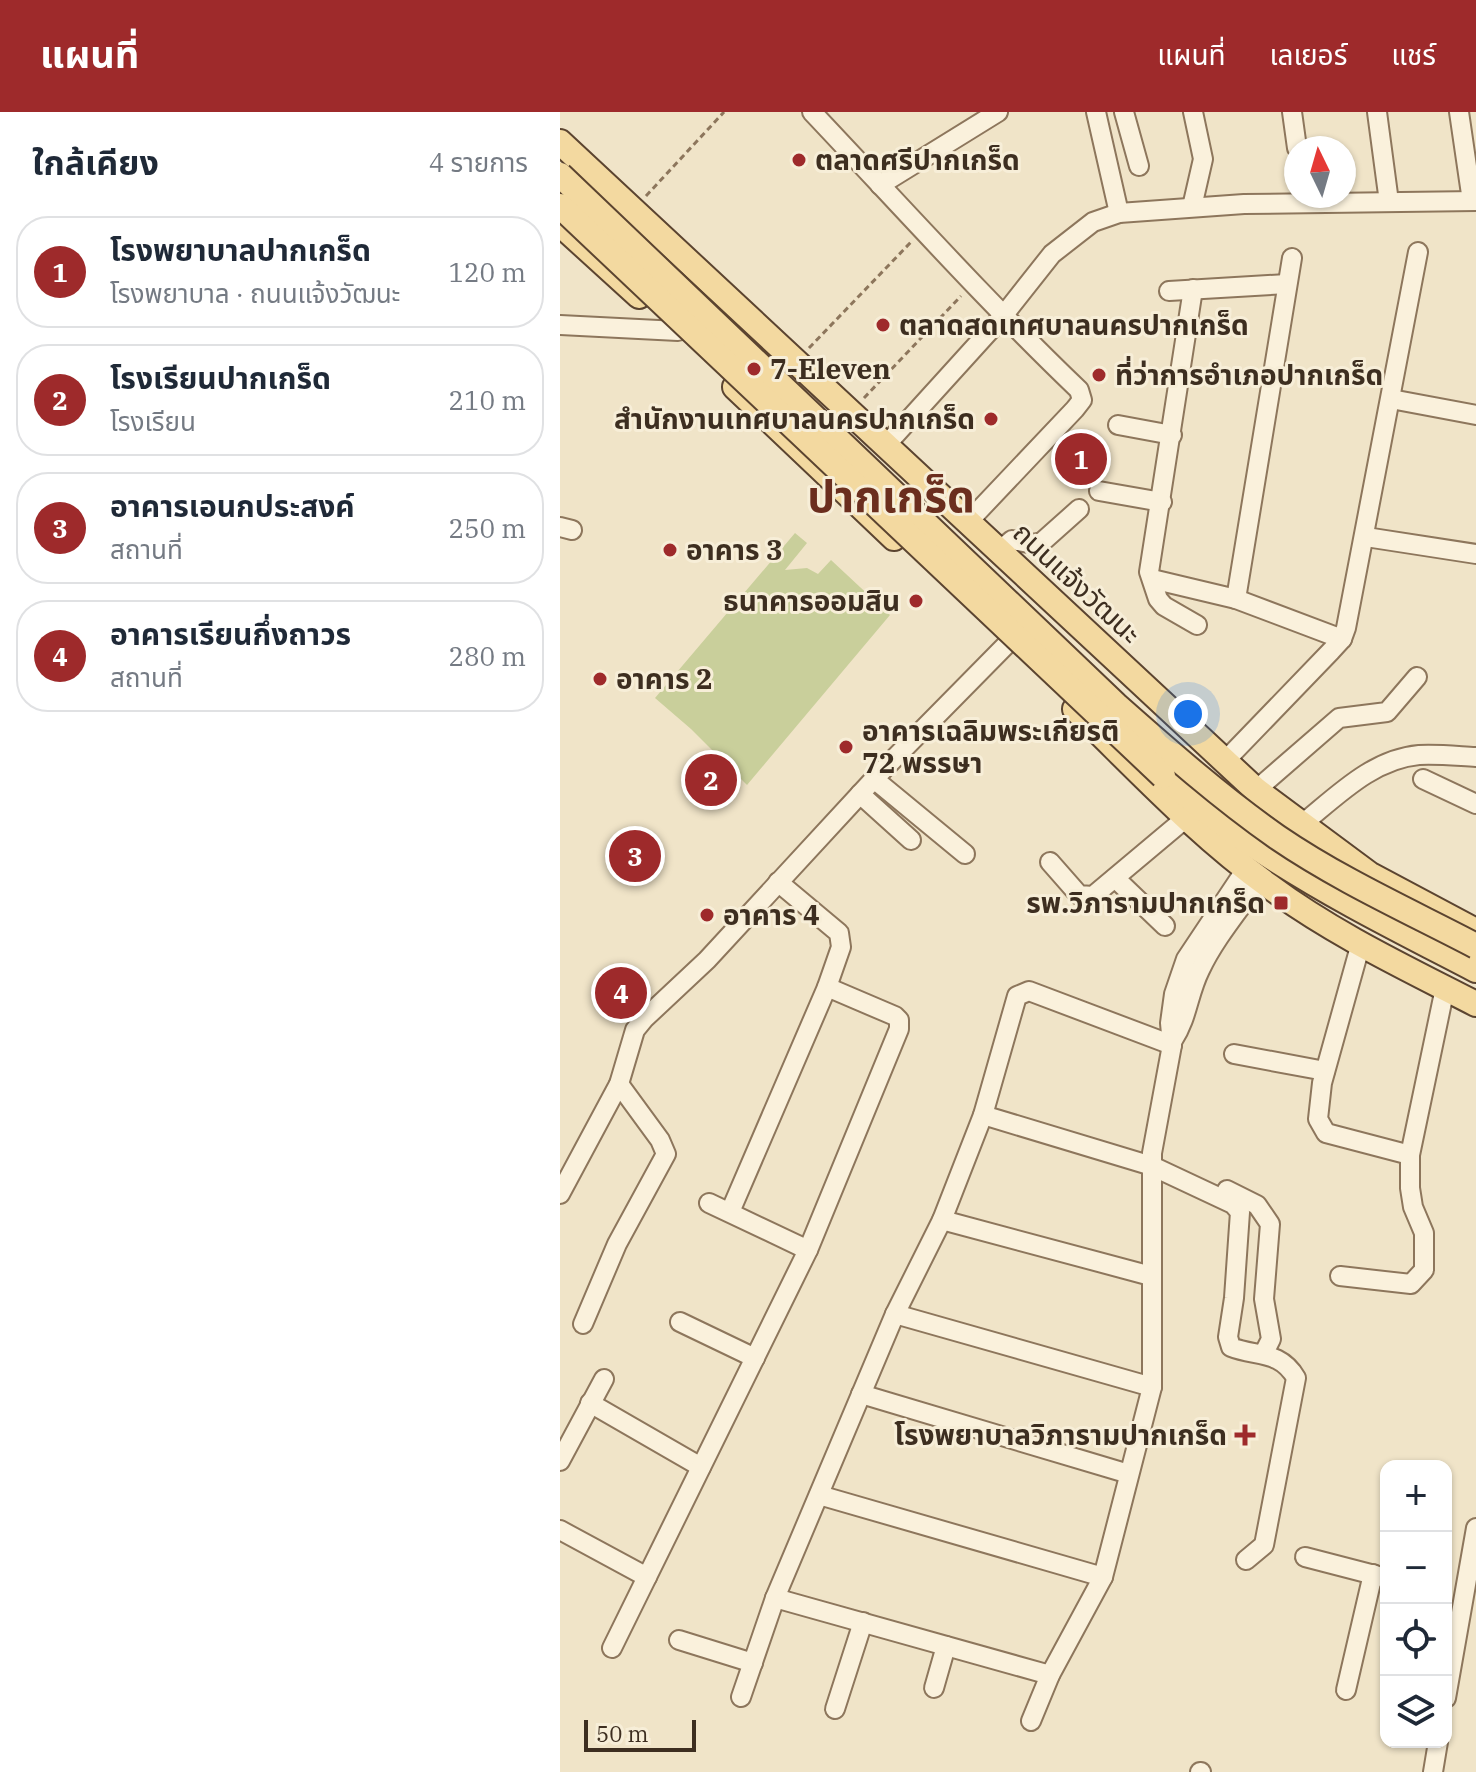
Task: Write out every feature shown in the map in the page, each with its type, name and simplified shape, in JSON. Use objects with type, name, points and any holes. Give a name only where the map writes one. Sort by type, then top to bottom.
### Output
[{"type":"main road","name":"ถนนแจ้งวัฒนะ","points":[[560,142],[1256,790],[1369,874],[1476,931]]},
{"type":"main road","points":[[560,165],[597,192],[683,276],[1245,800],[1289,830],[1369,874]]},
{"type":"main road","points":[[560,175],[1167,750],[1277,837],[1345,879],[1476,946]]},
{"type":"main road","points":[[560,206],[1163,776],[1217,833],[1273,877],[1476,987]]},
{"type":"main road","points":[[560,224],[678,331],[820,469],[1008,643],[1186,818],[1253,875],[1361,943],[1476,1004]]},
{"type":"main road","points":[[678,331],[722,293]]},
{"type":"main road","points":[[1163,776],[1266,854],[1337,897],[1476,970]]},
{"type":"street","points":[[812,112],[1003,316],[1079,390],[1082,400],[968,522]]},
{"type":"street","points":[[880,185],[998,112]]},
{"type":"street","points":[[1096,112],[1119,213]]},
{"type":"street","points":[[1124,112],[1139,166]]},
{"type":"street","points":[[1192,207],[1203,159],[1193,112]]},
{"type":"street","points":[[1292,112],[1295,136]]},
{"type":"street","points":[[1377,112],[1389,202]]},
{"type":"street","points":[[1356,201],[1474,201],[1469,134],[1459,112]]},
{"type":"street","points":[[886,445],[1003,316],[1052,254],[1093,222],[1119,213],[1284,201]]},
{"type":"street","points":[[1224,762],[1342,639],[1366,537],[1418,252]]},
{"type":"street","points":[[1236,599],[1292,258]]},
{"type":"street","points":[[1169,291],[1287,284]]},
{"type":"street","points":[[1193,289],[1149,572],[1158,599],[1164,606],[1197,625]]},
{"type":"street","points":[[560,325],[678,331]]},
{"type":"street","points":[[1391,399],[1476,415]]},
{"type":"street","points":[[1118,425],[1172,435]]},
{"type":"street","points":[[1099,491],[1162,502]]},
{"type":"street","points":[[999,551],[1012,540],[1034,544],[1042,542],[1079,509]]},
{"type":"street","points":[[1366,537],[1476,554]]},
{"type":"street","points":[[1152,579],[1236,599],[1342,639]]},
{"type":"street","points":[[560,1194],[567,1161],[619,1084],[635,1030],[707,960],[874,779],[1008,643]]},
{"type":"street","points":[[1256,790],[1339,718],[1387,712],[1417,677]]},
{"type":"street","points":[[1301,825],[1358,779],[1390,761],[1418,755],[1476,757]]},
{"type":"street","points":[[874,779],[965,854]]},
{"type":"street","points":[[1423,779],[1476,804]]},
{"type":"street","points":[[860,794],[911,840]]},
{"type":"street","points":[[1050,862],[1083,897],[1093,896],[1186,818]]},
{"type":"street","points":[[1031,1721],[1050,1675],[1103,1577],[1152,1387],[1152,1159],[1172,1043],[1183,1024],[1200,968],[1253,875]]},
{"type":"street","points":[[1115,878],[1165,926]]},
{"type":"street","points":[[730,1212],[827,987],[841,947],[839,933],[778,882]]},
{"type":"street","points":[[1361,943],[1325,1071],[1318,1119],[1326,1133],[1410,1155]]},
{"type":"street","points":[[612,1648],[808,1250],[899,1029],[899,1020],[895,1016],[827,987]]},
{"type":"street","points":[[1340,1276],[1411,1284],[1424,1270],[1424,1233],[1413,1207],[1410,1155],[1445,988]]},
{"type":"street","points":[[741,1697],[775,1598],[895,1314],[942,1220],[983,1115],[1017,996],[1029,991],[1172,1043]]},
{"type":"street","points":[[1234,1054],[1325,1071]]},
{"type":"street","points":[[583,1324],[617,1244],[666,1154],[660,1140],[619,1084]]},
{"type":"street","points":[[983,1115],[1152,1159],[1257,1205],[1270,1224],[1264,1299],[1271,1339],[1264,1353]]},
{"type":"street","points":[[1152,1159],[1233,1204],[1240,1212],[1228,1337],[1231,1347],[1244,1353],[1264,1353],[1291,1368],[1296,1378],[1264,1545],[1246,1560]]},
{"type":"street","points":[[709,1203],[808,1250]]},
{"type":"street","points":[[942,1220],[1151,1276]]},
{"type":"street","points":[[1234,1298],[1244,1308],[1257,1308],[1264,1299]]},
{"type":"street","points":[[895,1314],[1152,1387]]},
{"type":"street","points":[[680,1322],[755,1358]]},
{"type":"street","points":[[560,1461],[604,1379]]},
{"type":"street","points":[[861,1394],[1129,1474]]},
{"type":"street","points":[[590,1403],[701,1467]]},
{"type":"street","points":[[819,1495],[1103,1577]]},
{"type":"street","points":[[1448,1676],[1455,1596],[1476,1528]]},
{"type":"street","points":[[560,1530],[647,1577]]},
{"type":"street","points":[[1305,1557],[1379,1576],[1346,1690]]},
{"type":"street","points":[[775,1598],[1050,1675]]},
{"type":"street","points":[[835,1709],[863,1622]]},
{"type":"street","points":[[679,1640],[753,1663]]},
{"type":"street","points":[[934,1688],[946,1646]]},
{"type":"street","points":[[1433,1772],[1437,1748]]},
{"type":"path","points":[[633,210],[724,112]]},
{"type":"path","points":[[795,362],[923,229]]},
{"type":"path","points":[[850,412],[974,282]]},
{"type":"green space","points":[[795,533],[807,543],[785,570],[807,568],[818,574],[831,560],[890,615],[747,785],[655,698]]},
{"type":"place","name":"ตลาดศรีปากเกร็ด","points":[[799,160]]},
{"type":"place","name":"ตลาดสดเทศบาลนครปากเกร็ด","points":[[883,325]]},
{"type":"place","name":"7-Eleven","points":[[754,369]]},
{"type":"place","name":"ที่ว่าการอำเภอปากเกร็ด","points":[[1099,375]]},
{"type":"place","name":"สำนักงานเทศบาลนครปากเกร็ด","points":[[991,419]]},
{"type":"place","name":"โรงพยาบาลปากเกร็ด","points":[[1081,459]]},
{"type":"place","name":"อาคาร 3","points":[[670,550]]},
{"type":"place","name":"ธนาคารออมสิน","points":[[916,601]]},
{"type":"place","name":"อาคาร 2","points":[[600,679]]},
{"type":"place","name":"อาคารเฉลิมพระเกียรติ 72 พรรษา","points":[[846,747]]},
{"type":"place","name":"โรงเรียนปากเกร็ด","points":[[711,780]]},
{"type":"place","name":"อาคารเอนกประสงค์","points":[[635,856]]},
{"type":"place","name":"รพ.วิภารามปากเกร็ด","points":[[1281,903]]},
{"type":"place","name":"อาคาร 4","points":[[707,915]]},
{"type":"place","name":"อาคารเรียนกึ่งถาวร","points":[[621,993]]},
{"type":"place","name":"โรงพยาบาลวิภารามปากเกร็ด","points":[[1245,1435]]},
{"type":"district","name":"ปากเกร็ด","points":[[891,497]]}]
